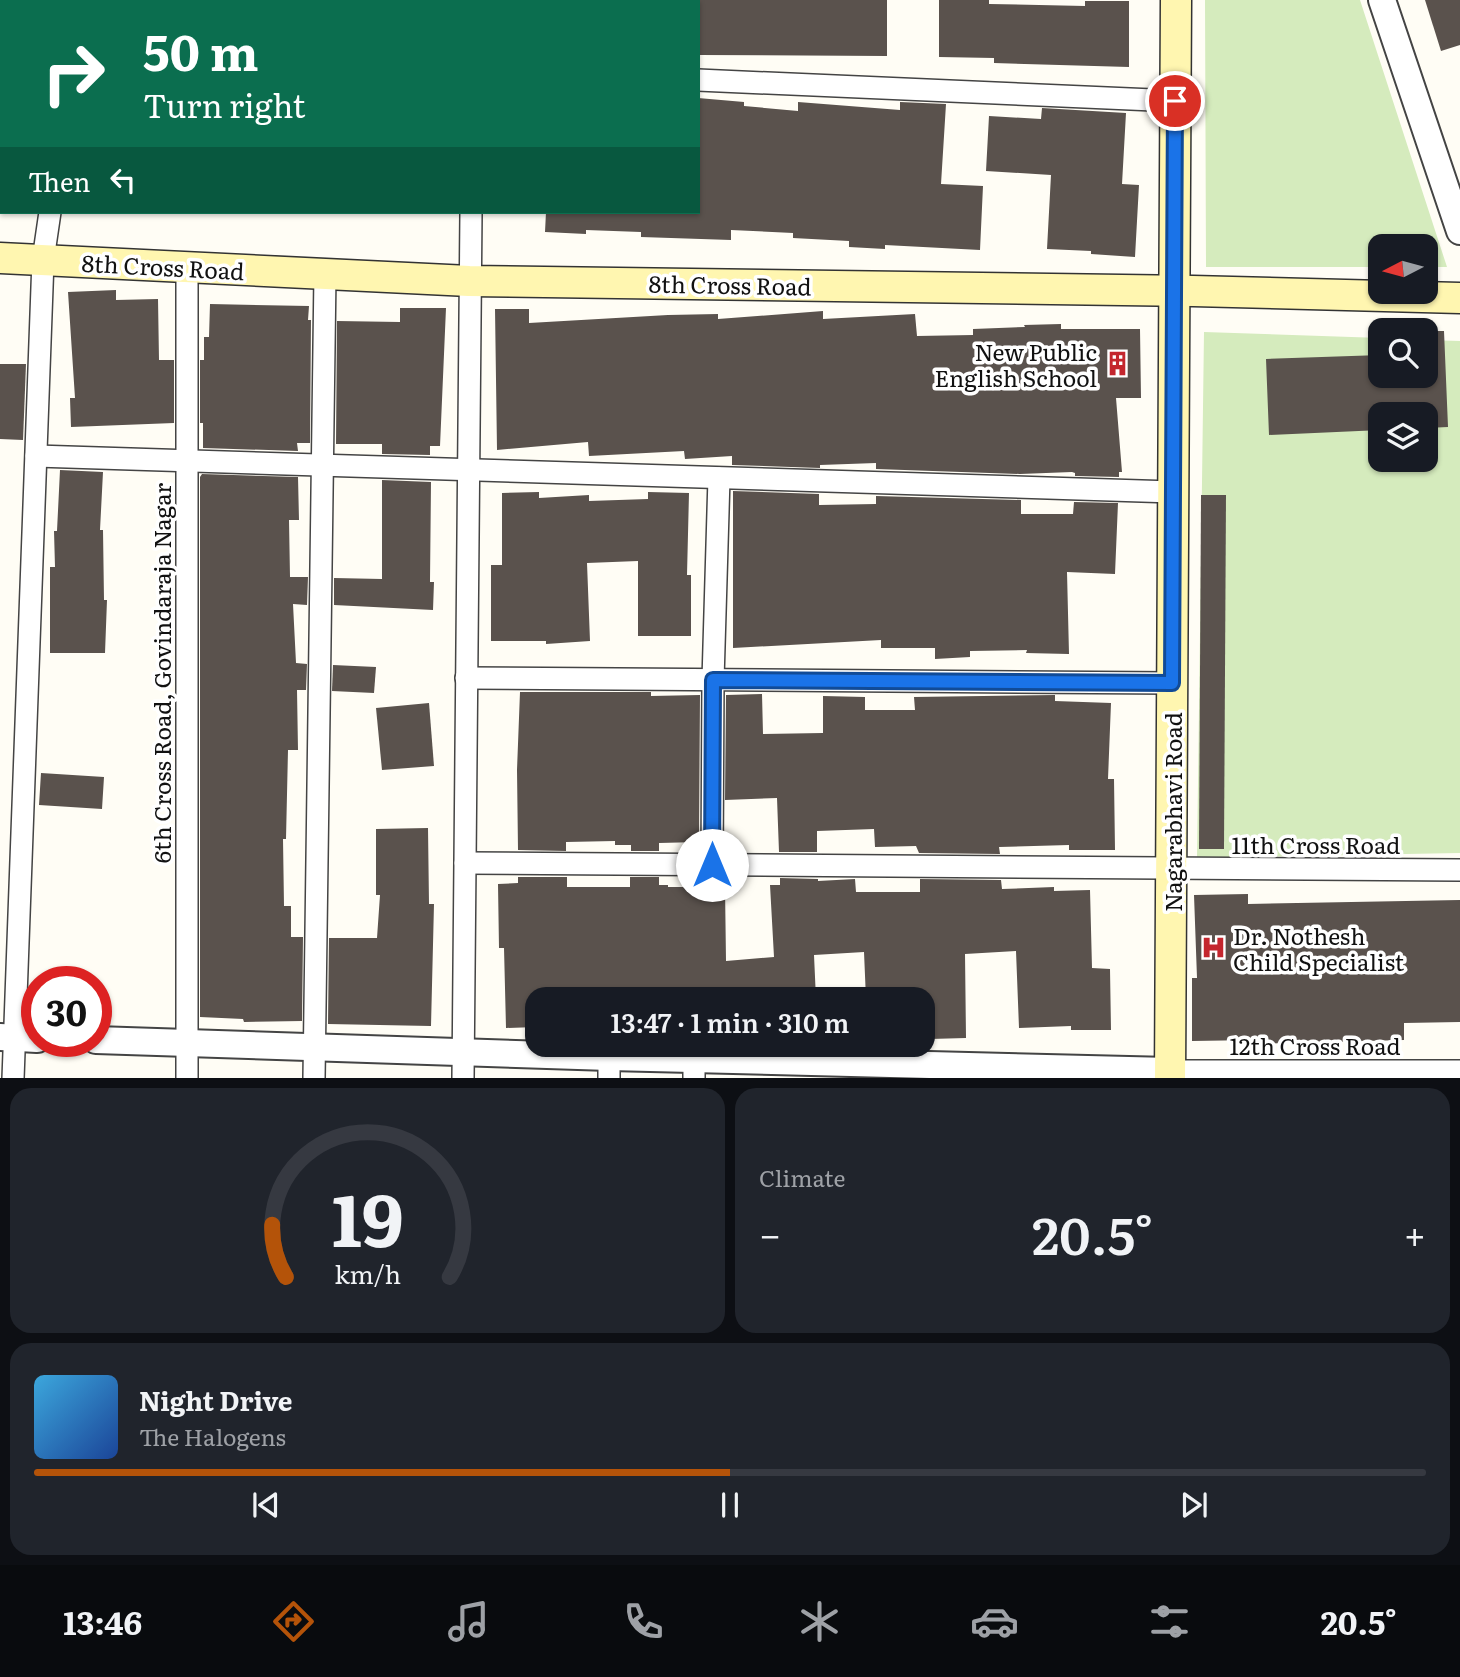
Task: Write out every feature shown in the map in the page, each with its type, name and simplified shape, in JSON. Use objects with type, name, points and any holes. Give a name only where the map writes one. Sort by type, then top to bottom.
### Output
[{"type":"main road","name":"Nagarabhavi Road","points":[[1170,1075],[1176,0]]},
{"type":"main road","name":"8th Cross Road","points":[[0,258],[469,281],[1175,290],[1460,299]]},
{"type":"street","points":[[1382,0],[1460,232]]},
{"type":"street","points":[[700,80],[1175,101]]},
{"type":"street","points":[[13,1078],[17,1038],[43,260],[50,214]]},
{"type":"street","points":[[463,1078],[471,214]]},
{"type":"street","name":"6th Cross Road, Govindaraja Nagar","points":[[187,268],[187,1078]]},
{"type":"street","points":[[314,1078],[325,274]]},
{"type":"street","points":[[36,456],[1174,492]]},
{"type":"street","points":[[712,865],[713,680],[719,478]]},
{"type":"street","points":[[466,678],[1172,683]]},
{"type":"street","name":"11th Cross Road","points":[[465,863],[1460,870]]},
{"type":"street","points":[[112,1041],[463,1051],[609,1068],[1170,1075]]},
{"type":"street","name":"12th Cross Road","points":[[1170,1075],[1460,1071]]},
{"type":"green space","points":[[1205,0],[1360,0],[1436,234],[1368,234],[1368,267],[1206,267]]},
{"type":"green space","points":[[1438,239],[1447,267],[1438,267]]},
{"type":"green space","points":[[1204,332],[1368,338],[1368,388],[1438,388],[1438,340],[1460,341],[1460,853],[1197,858]]},
{"type":"building","points":[[700,0],[887,0],[887,56],[700,55]]},
{"type":"building","points":[[939,0],[1085,6],[1085,1],[1129,1],[1129,67],[994,63],[994,58],[939,57]]},
{"type":"building","points":[[1425,0],[1460,0],[1460,45],[1441,51]]},
{"type":"building","points":[[700,98],[798,111],[798,102],[900,110],[900,102],[946,104],[941,184],[983,186],[980,250],[885,245],[885,249],[849,247],[849,241],[793,238],[793,233],[731,230],[731,240],[641,237],[641,232],[545,232],[546,214],[700,214]]},
{"type":"building","points":[[1042,108],[1126,113],[1122,184],[1139,185],[1135,257],[1047,249],[1051,175],[986,171],[989,116],[1041,119]]},
{"type":"building","points":[[116,290],[116,300],[158,299],[159,360],[174,360],[174,423],[71,427],[70,398],[75,398],[68,292]]},
{"type":"building","points":[[210,304],[309,306],[310,443],[297,443],[298,451],[203,448],[203,423],[200,423],[200,360],[204,360],[204,337],[209,337]]},
{"type":"building","points":[[400,308],[446,308],[440,446],[430,446],[430,455],[382,454],[382,444],[336,444],[337,321],[400,322]]},
{"type":"building","points":[[495,309],[529,309],[529,323],[668,315],[718,314],[718,319],[823,311],[823,319],[915,314],[917,336],[973,335],[973,329],[1025,327],[1024,325],[1061,324],[1061,329],[1140,329],[1141,398],[1116,398],[1122,472],[1119,472],[1119,477],[1075,476],[1072,472],[1020,474],[876,469],[876,463],[820,465],[820,468],[732,465],[732,456],[685,459],[684,451],[589,456],[588,442],[497,450]]},
{"type":"building","points":[[1438,331],[1444,331],[1448,427],[1438,427],[1438,402],[1368,402],[1368,431],[1269,435],[1266,359],[1368,355],[1368,388],[1438,388]]},
{"type":"building","points":[[0,364],[26,364],[23,440],[0,439]]},
{"type":"building","points":[[60,470],[103,472],[100,530],[103,530],[104,600],[107,600],[105,653],[50,653],[50,567],[55,567],[54,531],[57,531]]},
{"type":"building","points":[[202,474],[298,477],[299,520],[289,520],[290,577],[308,577],[307,605],[293,604],[296,663],[307,664],[306,690],[297,690],[298,750],[288,750],[286,839],[283,839],[284,906],[291,906],[291,937],[303,937],[302,1021],[244,1022],[243,1019],[200,1017]]},
{"type":"building","points":[[382,480],[431,482],[430,582],[434,582],[433,610],[334,605],[334,578],[382,579]]},
{"type":"building","points":[[733,491],[819,494],[819,505],[876,504],[876,496],[1021,500],[1021,514],[1073,514],[1074,502],[1118,503],[1115,574],[1067,572],[1069,654],[1026,653],[1027,650],[970,651],[970,657],[935,659],[935,648],[881,648],[881,640],[733,648]]},
{"type":"building","points":[[539,492],[539,498],[589,495],[589,501],[648,499],[648,492],[689,493],[687,575],[691,575],[691,636],[638,636],[638,561],[587,563],[590,641],[546,644],[546,641],[491,641],[491,565],[502,565],[502,493]]},
{"type":"building","points":[[1201,495],[1226,495],[1224,849],[1199,849]]},
{"type":"building","points":[[333,665],[376,667],[374,693],[332,691]]},
{"type":"building","points":[[520,692],[651,692],[651,696],[700,695],[699,842],[659,843],[659,851],[631,851],[631,845],[615,845],[615,841],[566,842],[566,851],[518,850]]},
{"type":"building","points":[[762,694],[763,734],[823,733],[823,696],[865,697],[865,710],[915,710],[914,697],[1055,695],[1055,701],[1111,703],[1108,779],[1114,779],[1115,850],[1069,850],[1069,845],[999,847],[1000,854],[919,853],[916,846],[875,847],[874,829],[817,831],[817,852],[779,852],[777,798],[725,800],[726,695]]},
{"type":"building","points":[[429,703],[434,766],[382,770],[376,708]]},
{"type":"building","points":[[41,773],[104,777],[102,809],[39,805]]},
{"type":"building","points":[[428,828],[429,904],[434,904],[431,1026],[328,1024],[329,938],[377,938],[380,895],[376,895],[376,829]]},
{"type":"building","points":[[518,877],[567,877],[567,887],[630,887],[630,877],[659,877],[659,885],[668,887],[725,887],[726,961],[774,957],[770,885],[780,885],[780,878],[818,881],[855,879],[856,892],[920,892],[920,879],[1001,880],[1002,889],[1054,887],[1054,891],[1090,890],[1092,968],[1110,969],[1111,1030],[1071,1030],[1071,1026],[1019,1028],[1016,951],[965,954],[966,1038],[935,1039],[935,987],[865,987],[864,952],[814,955],[815,987],[525,987],[525,1027],[506,1028],[504,948],[499,948],[498,884],[518,883]]},
{"type":"building","points":[[1248,894],[1248,904],[1460,900],[1460,1022],[1404,1023],[1404,1040],[1255,1044],[1255,1040],[1192,1041],[1192,978],[1197,978],[1194,895]]},
{"type":"place","name":"New Public English School","points":[[1117,364]]},
{"type":"place","name":"Dr. Nothesh Child Specialist","points":[[1213,948]]},
{"type":"route","points":[[712,865],[713,680],[1172,683],[1175,101]]}]
